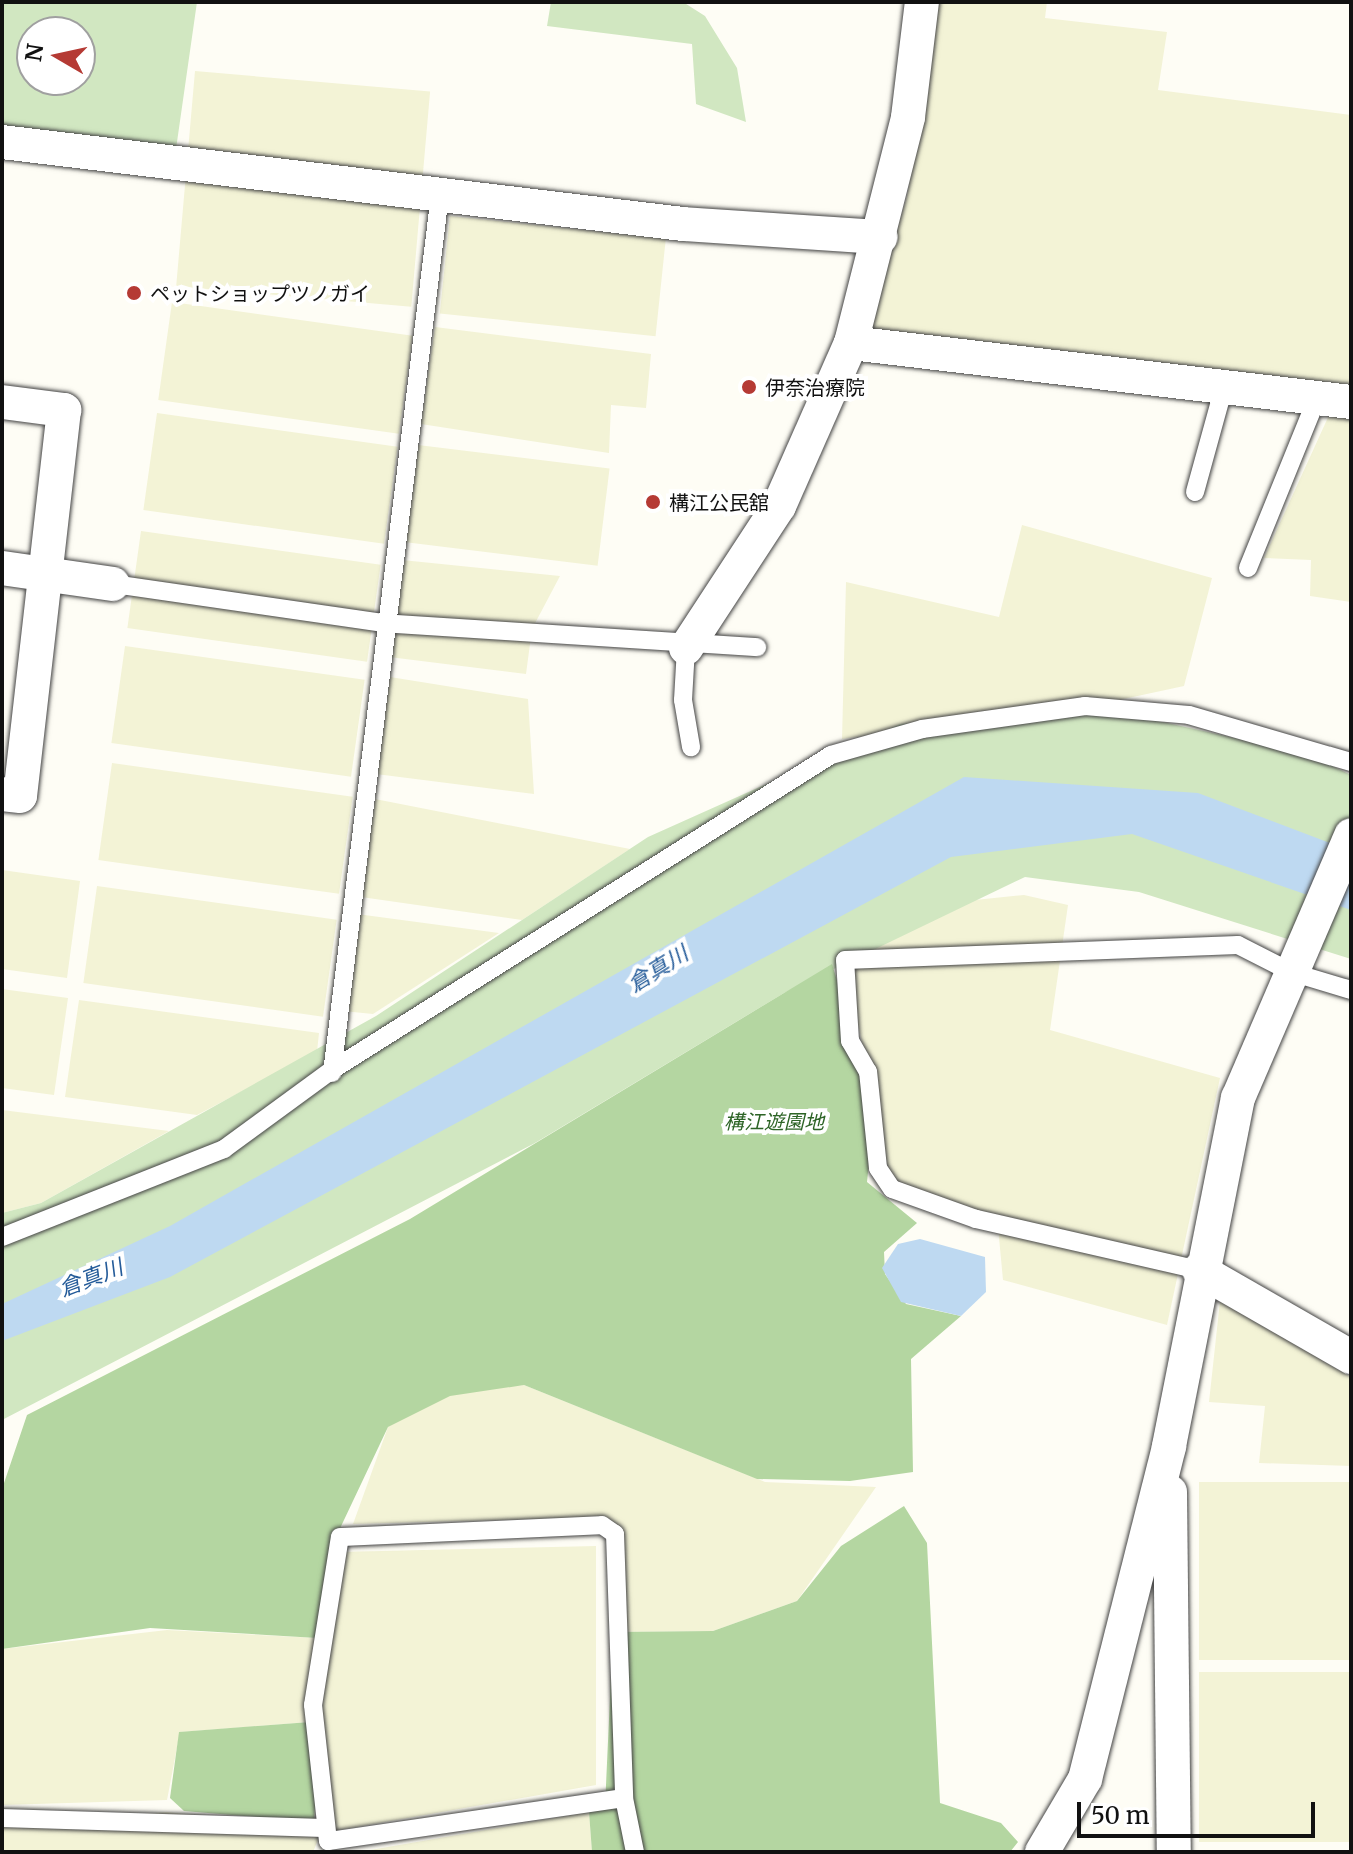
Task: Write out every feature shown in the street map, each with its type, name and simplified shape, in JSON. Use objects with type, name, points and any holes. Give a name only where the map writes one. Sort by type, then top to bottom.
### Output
[{"type":"street","points":[[686,648],[779,506],[851,343],[881,237],[922,2]]},
{"type":"street","points":[[2,142],[683,224],[881,237]]},
{"type":"street","points":[[851,343],[1351,402]]},
{"type":"street","points":[[2,402],[64,410],[20,796],[2,794]]},
{"type":"street","points":[[2,568],[113,584]]},
{"type":"street","points":[[1042,1852],[1085,1779],[1169,1446],[1199,1270],[1238,1098],[1351,835]]},
{"type":"street","points":[[1199,1270],[1351,1357]]},
{"type":"street","points":[[1169,1446],[1174,1852]]},
{"type":"lane","points":[[332,1072],[382,623],[440,195]]},
{"type":"lane","points":[[1195,492],[1224,387]]},
{"type":"lane","points":[[1248,568],[1317,398]]},
{"type":"lane","points":[[113,584],[382,623],[686,648],[757,647]]},
{"type":"lane","points":[[686,648],[683,700],[691,747]]},
{"type":"lane","points":[[2,1237],[224,1149],[332,1072],[831,755],[922,729],[1085,706],[1189,715],[1351,762]]},
{"type":"lane","points":[[1199,1270],[976,1219],[892,1189],[878,1168],[868,1072],[850,1041],[845,960],[1238,945],[1295,962],[1351,990]]},
{"type":"lane","points":[[624,1798],[328,1841],[323,1828],[313,1705],[340,1537],[602,1525],[615,1534],[624,1798],[635,1852]]},
{"type":"lane","points":[[2,1818],[323,1828]]},
{"type":"green space","points":[[2,2],[197,2],[174,163],[2,142]]},
{"type":"green space","points":[[551,2],[683,2],[705,16],[737,68],[746,122],[696,104],[692,44],[547,26]]},
{"type":"green space","points":[[938,2],[1047,2],[1045,18],[1167,32],[1158,90],[1351,115],[1351,393],[864,334],[907,197]]},
{"type":"green space","points":[[195,71],[430,92],[411,307],[176,286]]},
{"type":"green space","points":[[450,216],[666,239],[656,336],[440,313]]},
{"type":"green space","points":[[172,302],[413,336],[399,434],[158,400]]},
{"type":"green space","points":[[435,327],[651,354],[646,408],[611,405],[609,453],[421,424]]},
{"type":"green space","points":[[157,413],[398,447],[384,544],[143,510]]},
{"type":"green space","points":[[1330,413],[1351,415],[1351,602],[1310,596],[1311,560],[1264,558]]},
{"type":"green space","points":[[418,445],[610,469],[598,566],[406,542]]},
{"type":"green space","points":[[1022,525],[1212,578],[1184,686],[1091,706],[842,739],[846,582],[999,617]]},
{"type":"green space","points":[[141,531],[381,565],[367,662],[127,628]]},
{"type":"green space","points":[[402,560],[560,576],[532,629],[526,674],[389,657]]},
{"type":"green space","points":[[125,646],[365,680],[351,777],[111,743]]},
{"type":"green space","points":[[390,677],[528,699],[534,794],[376,774]]},
{"type":"green space","points":[[1091,706],[1307,754],[1351,775],[1351,959],[1139,892],[1025,877],[784,993],[535,1143],[2,1420],[2,1213],[41,1203],[376,1016],[648,837],[900,724]]},
{"type":"green space","points":[[112,763],[353,797],[339,894],[98,860]]},
{"type":"green space","points":[[375,799],[630,849],[522,920],[361,897]]},
{"type":"green space","points":[[2,870],[80,881],[67,978],[2,969]]},
{"type":"green space","points":[[97,886],[337,920],[323,1017],[83,983]]},
{"type":"green space","points":[[1024,895],[1068,905],[1050,1030],[1220,1078],[1167,1325],[1003,1280],[998,1227],[892,1189],[845,960],[975,900]]},
{"type":"green space","points":[[357,914],[499,933],[373,1014],[343,1011]]},
{"type":"green space","name":"構江遊園地","points":[[832,964],[864,1069],[872,1134],[867,1182],[917,1223],[884,1252],[885,1274],[906,1304],[961,1316],[911,1359],[913,1472],[850,1481],[757,1479],[524,1385],[450,1396],[388,1427],[335,1539],[317,1638],[150,1628],[2,1649],[2,1489],[27,1415],[410,1219]]},
{"type":"green space","points":[[2,989],[68,998],[54,1095],[2,1088]]},
{"type":"green space","points":[[79,1000],[319,1033],[317,1052],[197,1115],[65,1097]]},
{"type":"green space","points":[[2,1110],[169,1131],[41,1203],[2,1213]]},
{"type":"green space","points":[[1220,1301],[1351,1377],[1351,1466],[1259,1463],[1265,1406],[1209,1402]]},
{"type":"green space","points":[[524,1385],[765,1482],[876,1487],[797,1601],[713,1631],[613,1632],[606,1517],[353,1524],[388,1427],[444,1391]]},
{"type":"green space","points":[[1199,1482],[1351,1482],[1351,1660],[1199,1660]]},
{"type":"green space","points":[[904,1506],[927,1543],[940,1803],[1001,1823],[1018,1842],[1010,1852],[592,1852],[589,1812],[605,1807],[613,1632],[713,1631],[797,1601],[841,1546]]},
{"type":"green space","points":[[596,1546],[596,1785],[334,1831],[322,1713],[339,1552]]},
{"type":"green space","points":[[167,1630],[317,1638],[310,1722],[180,1732],[167,1800],[2,1805],[2,1649]]},
{"type":"green space","points":[[1199,1672],[1351,1672],[1351,1842],[1199,1842]]},
{"type":"green space","points":[[310,1722],[318,1761],[314,1822],[184,1811],[170,1798],[179,1732]]},
{"type":"green space","points":[[167,1812],[323,1828],[313,1852],[2,1852],[2,1824]]},
{"type":"green space","points":[[589,1812],[592,1852],[359,1852]]},
{"type":"water","name":"倉真川","points":[[964,777],[1198,793],[1351,851],[1351,910],[1132,834],[951,857],[170,1277],[2,1341],[2,1304],[170,1226]]},
{"type":"water","points":[[920,1239],[985,1257],[986,1292],[961,1316],[901,1302],[882,1268],[898,1244]]},
{"type":"place","name":"ペットショップツノガイ","points":[[134,293]]},
{"type":"place","name":"伊奈治療院","points":[[749,387]]},
{"type":"place","name":"構江公民舘","points":[[653,502]]}]
